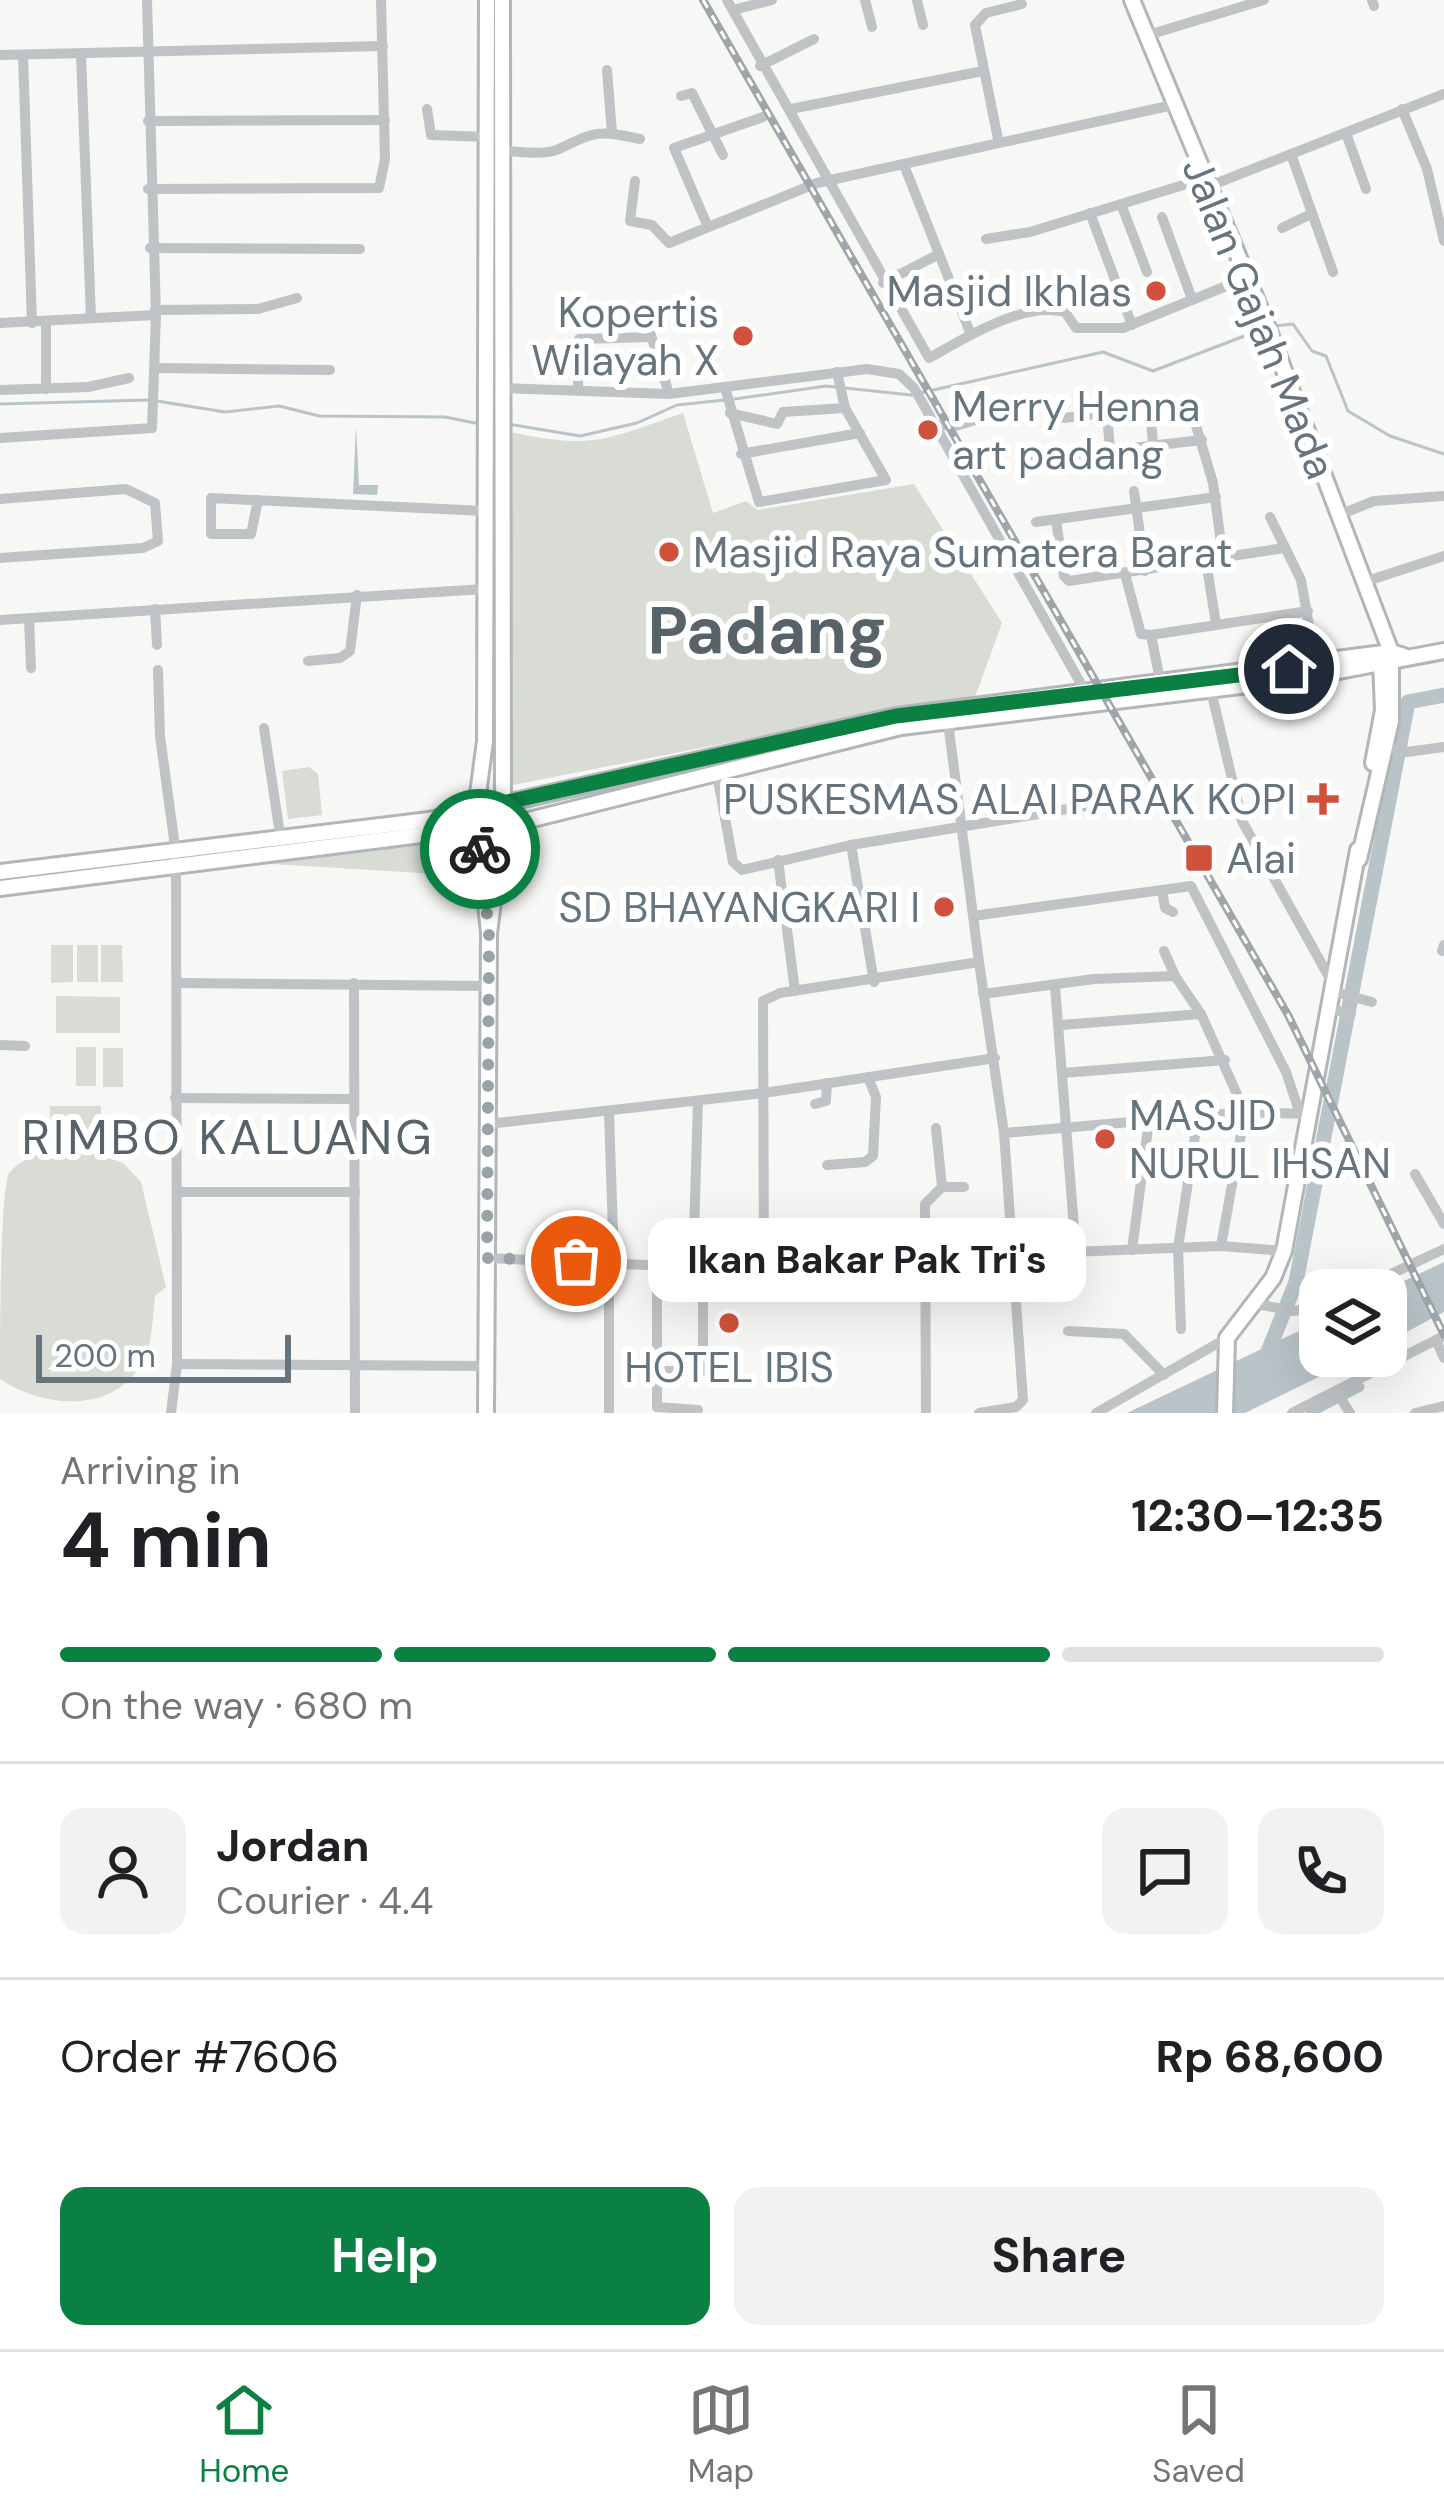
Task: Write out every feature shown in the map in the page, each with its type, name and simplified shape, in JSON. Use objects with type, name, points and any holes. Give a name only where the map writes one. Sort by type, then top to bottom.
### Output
[{"type":"main road","points":[[487,0],[487,137],[494,179],[501,388],[492,410]]},
{"type":"main road","points":[[489,933],[494,926],[502,825],[492,410],[494,179],[501,151],[502,0]]},
{"type":"main road","name":"Jalan Gajah Mada","points":[[1132,0],[1268,328],[1390,658]]},
{"type":"main road","points":[[486,1413],[489,933],[476,809],[485,741],[484,511],[492,430]]},
{"type":"main road","points":[[0,888],[454,824],[476,809],[502,803],[837,736],[1444,651]]},
{"type":"main road","points":[[1290,674],[1316,664],[1390,658]]},
{"type":"main road","points":[[1359,859],[1389,748],[1390,658]]},
{"type":"main road","points":[[1225,1413],[1226,1347],[1273,1278],[1284,1251],[1304,1159],[1303,1113],[1343,1012],[1338,991],[1390,658]]},
{"type":"main road","points":[[0,872],[176,861],[281,841],[454,824],[478,833],[717,774],[896,716],[1090,700],[1161,685],[1209,684]]},
{"type":"street","points":[[0,438],[146,432],[155,405],[147,0]]},
{"type":"street","points":[[148,189],[375,190],[383,175],[385,120],[381,0]]},
{"type":"street","points":[[772,0],[730,5],[760,66],[791,110],[928,358],[971,335],[1051,310],[1065,313],[1071,324],[1082,329],[1132,325],[1246,278]]},
{"type":"street","points":[[865,0],[872,27]]},
{"type":"street","points":[[916,0],[923,25]]},
{"type":"street","points":[[1145,36],[1264,0]]},
{"type":"street","points":[[998,139],[975,25],[979,17],[1022,4]]},
{"type":"street","points":[[760,66],[814,39]]},
{"type":"street","points":[[0,55],[383,46]]},
{"type":"street","points":[[81,54],[91,318]]},
{"type":"street","points":[[23,55],[32,323]]},
{"type":"street","points":[[607,70],[613,133]]},
{"type":"street","points":[[791,110],[983,71]]},
{"type":"street","points":[[681,96],[692,93],[723,154]]},
{"type":"street","points":[[986,239],[1205,183],[1444,94]]},
{"type":"street","points":[[635,181],[632,223],[652,225],[670,242],[830,181],[998,139],[1173,105]]},
{"type":"street","points":[[427,109],[431,135],[487,137]]},
{"type":"street","points":[[1402,110],[1427,169],[1444,241]]},
{"type":"street","points":[[708,227],[674,148],[763,117]]},
{"type":"street","points":[[148,121],[385,120]]},
{"type":"street","points":[[501,151],[554,150],[580,135],[613,133],[640,140]]},
{"type":"street","points":[[1346,133],[1366,188]]},
{"type":"street","points":[[1291,154],[1334,272]]},
{"type":"street","points":[[904,164],[971,335]]},
{"type":"street","points":[[1427,169],[1444,164]]},
{"type":"street","points":[[1121,204],[1147,272]]},
{"type":"street","points":[[1090,213],[1132,325]]},
{"type":"street","points":[[1282,228],[1311,214]]},
{"type":"street","points":[[1162,217],[1192,299]]},
{"type":"street","points":[[150,248],[360,249]]},
{"type":"street","points":[[883,283],[939,254]]},
{"type":"street","points":[[0,323],[258,309],[296,298]]},
{"type":"street","points":[[646,319],[669,394]]},
{"type":"street","points":[[46,323],[46,389]]},
{"type":"street","points":[[578,388],[579,339],[651,337]]},
{"type":"street","points":[[155,368],[329,370]]},
{"type":"street","points":[[501,388],[578,388],[727,400],[884,370],[917,393],[1090,700]]},
{"type":"street","points":[[550,371],[550,388]]},
{"type":"street","points":[[0,390],[129,378]]},
{"type":"street","points":[[727,400],[759,502],[886,480],[845,408],[837,380]]},
{"type":"street","points":[[727,400],[777,424],[783,412],[845,408]]},
{"type":"street","points":[[1064,418],[1189,402],[1216,497],[1223,558]]},
{"type":"street","points":[[1150,406],[1153,445]]},
{"type":"street","points":[[932,424],[955,426],[1000,413]]},
{"type":"street","points":[[1106,413],[1110,451]]},
{"type":"street","points":[[741,454],[860,434]]},
{"type":"street","points":[[1026,460],[1202,440]]},
{"type":"street","points":[[0,499],[126,489],[155,503],[158,541],[143,548],[0,558]]},
{"type":"street","points":[[1134,491],[1145,571]]},
{"type":"street","points":[[1339,515],[1374,501],[1444,496]]},
{"type":"street","points":[[1036,522],[1216,497]]},
{"type":"street","points":[[258,500],[251,534],[211,534],[211,498],[258,500],[484,511]]},
{"type":"street","points":[[1270,517],[1301,580],[1316,664]]},
{"type":"street","points":[[1056,520],[1067,580],[1284,548]]},
{"type":"street","points":[[1364,582],[1444,556]]},
{"type":"street","points":[[1206,561],[1216,623]]},
{"type":"street","points":[[1125,574],[1134,623],[1141,634],[1308,611]]},
{"type":"street","points":[[0,620],[484,589]]},
{"type":"street","points":[[308,661],[350,651],[357,595]]},
{"type":"street","points":[[155,609],[157,645]]},
{"type":"street","points":[[29,618],[31,668]]},
{"type":"street","points":[[1151,634],[1161,685]]},
{"type":"street","points":[[158,670],[160,736],[176,861],[177,1364],[171,1413]]},
{"type":"street","points":[[1209,684],[1242,821],[1338,991],[1365,1000]]},
{"type":"street","points":[[948,722],[1004,1133],[1023,1400],[1016,1407],[979,1413]]},
{"type":"street","points":[[264,728],[281,841]]},
{"type":"street","points":[[1389,748],[1407,752],[1444,747]]},
{"type":"street","points":[[717,774],[736,867],[749,869],[851,845],[1147,796]]},
{"type":"street","points":[[851,845],[874,982]]},
{"type":"street","points":[[778,860],[794,992]]},
{"type":"street","points":[[973,916],[1186,885],[1193,889],[1303,1113],[1246,1112],[1004,1133]]},
{"type":"street","points":[[1162,890],[1165,908],[1173,912]]},
{"type":"street","points":[[1168,955],[1174,976],[1202,1014],[1225,1060],[1246,1112],[1221,1246]]},
{"type":"street","points":[[764,1265],[760,1012],[769,997],[979,962]]},
{"type":"street","points":[[983,994],[1174,976]]},
{"type":"street","points":[[177,982],[488,986]]},
{"type":"street","points":[[354,983],[355,1413]]},
{"type":"street","points":[[1055,986],[1076,1253]]},
{"type":"street","points":[[1061,1025],[1202,1014]]},
{"type":"street","points":[[0,1045],[25,1046]]},
{"type":"street","points":[[488,1124],[764,1093],[995,1058]]},
{"type":"street","points":[[1063,1073],[1225,1060]]},
{"type":"street","points":[[827,1165],[865,1162],[873,1156],[876,1097],[868,1077]]},
{"type":"street","points":[[815,1104],[826,1102],[826,1083]]},
{"type":"street","points":[[176,1097],[354,1099]]},
{"type":"street","points":[[657,1371],[703,1371],[698,1101]]},
{"type":"street","points":[[609,1413],[610,1112]]},
{"type":"street","points":[[1181,1329],[1178,1248],[1198,1117]]},
{"type":"street","points":[[1132,1250],[1149,1121]]},
{"type":"street","points":[[936,1128],[942,1187]]},
{"type":"street","points":[[1304,1159],[1334,1161]]},
{"type":"street","points":[[1415,1174],[1444,1224]]},
{"type":"street","points":[[926,1413],[925,1201],[942,1187],[964,1187]]},
{"type":"street","points":[[178,1192],[355,1192]]},
{"type":"street","points":[[487,1258],[698,1266],[1012,1258],[1221,1246],[1284,1251]]},
{"type":"street","points":[[1402,1269],[1444,1249]]},
{"type":"street","points":[[657,1265],[658,1407],[698,1410]]},
{"type":"street","points":[[1252,1303],[1299,1311]]},
{"type":"street","points":[[1068,1331],[1124,1334],[1164,1375]]},
{"type":"street","points":[[1292,1413],[1342,1400],[1440,1338],[1444,1358]]},
{"type":"street","points":[[1096,1413],[1226,1347]]},
{"type":"street","points":[[177,1364],[486,1366]]},
{"type":"street","points":[[1415,1413],[1444,1406]]},
{"type":"shaded area","points":[[683,413],[713,513],[746,501],[758,510],[914,484],[1002,623],[974,700],[899,709],[508,786],[510,432],[581,441]]},
{"type":"shaded area","points":[[356,426],[359,485],[378,485],[377,495],[353,494]]},
{"type":"shaded area","points":[[309,767],[318,774],[322,815],[288,819],[282,771]]},
{"type":"shaded area","points":[[435,839],[436,874],[256,863]]},
{"type":"shaded area","points":[[51,945],[73,945],[73,982],[51,983]]},
{"type":"shaded area","points":[[77,945],[98,945],[98,982],[77,982]]},
{"type":"shaded area","points":[[101,945],[122,945],[123,982],[101,982]]},
{"type":"shaded area","points":[[56,996],[120,997],[120,1033],[56,1033]]},
{"type":"shaded area","points":[[76,1047],[96,1047],[96,1086],[76,1086]]},
{"type":"shaded area","points":[[103,1048],[123,1048],[123,1087],[103,1087]]},
{"type":"shaded area","points":[[50,1106],[101,1106],[101,1133],[50,1134]]},
{"type":"shaded area","points":[[79,1147],[123,1163],[141,1182],[166,1287],[155,1296],[149,1345],[125,1384],[107,1395],[65,1401],[42,1398],[0,1379],[4,1208],[9,1173],[16,1166],[41,1154]]},
{"type":"shaded area","points":[[1444,1262],[1444,1312],[1407,1332],[1407,1280]]},
{"type":"shaded area","points":[[1299,1331],[1299,1377],[1319,1377],[1245,1413],[1127,1413]]},
{"type":"waterway","points":[[1274,326],[1293,324],[1312,351],[1326,356],[1348,411],[1390,436],[1444,454]]},
{"type":"waterway","points":[[735,399],[826,386],[911,395],[1103,352],[1153,371],[1260,330]]},
{"type":"waterway","points":[[0,404],[148,400]]},
{"type":"waterway","points":[[508,424],[580,436],[637,423],[677,405],[725,400]]},
{"type":"waterway","points":[[157,401],[225,412],[279,406],[319,416],[445,417],[480,424]]},
{"type":"waterway","points":[[1265,1359],[1296,1282],[1408,702],[1444,695]]},
{"type":"waterway","points":[[1310,1413],[1360,1387]]},
{"type":"railway","points":[[703,0],[1288,1015],[1444,1335]]},
{"type":"way so far","points":[[480,849],[489,933],[487,1258],[576,1261]]},
{"type":"place","name":"Masjid Ikhlas","points":[[1156,291]]},
{"type":"place","name":"Kopertis Wilayah X","points":[[743,336]]},
{"type":"place","name":"Merry Henna art padang","points":[[928,430]]},
{"type":"place","name":"Masjid Raya Sumatera Barat","points":[[669,552]]},
{"type":"place","name":"PUSKESMAS ALAI PARAK KOPI","points":[[1323,799]]},
{"type":"place","name":"Alai","points":[[1199,858]]},
{"type":"place","name":"SD BHAYANGKARI I","points":[[944,907]]},
{"type":"place","name":"MASJID NURUL IHSAN","points":[[1105,1139]]},
{"type":"place","name":"Ikan Bakar Pak Tri's","points":[[576,1261]]},
{"type":"place","name":"HOTEL IBIS","points":[[729,1323]]},
{"type":"district","name":"Padang","points":[[767,630]]},
{"type":"district","name":"RIMBO KALUANG","points":[[228,1137]]},
{"type":"route","points":[[480,849],[476,809],[734,750],[896,716],[1289,669]]}]
